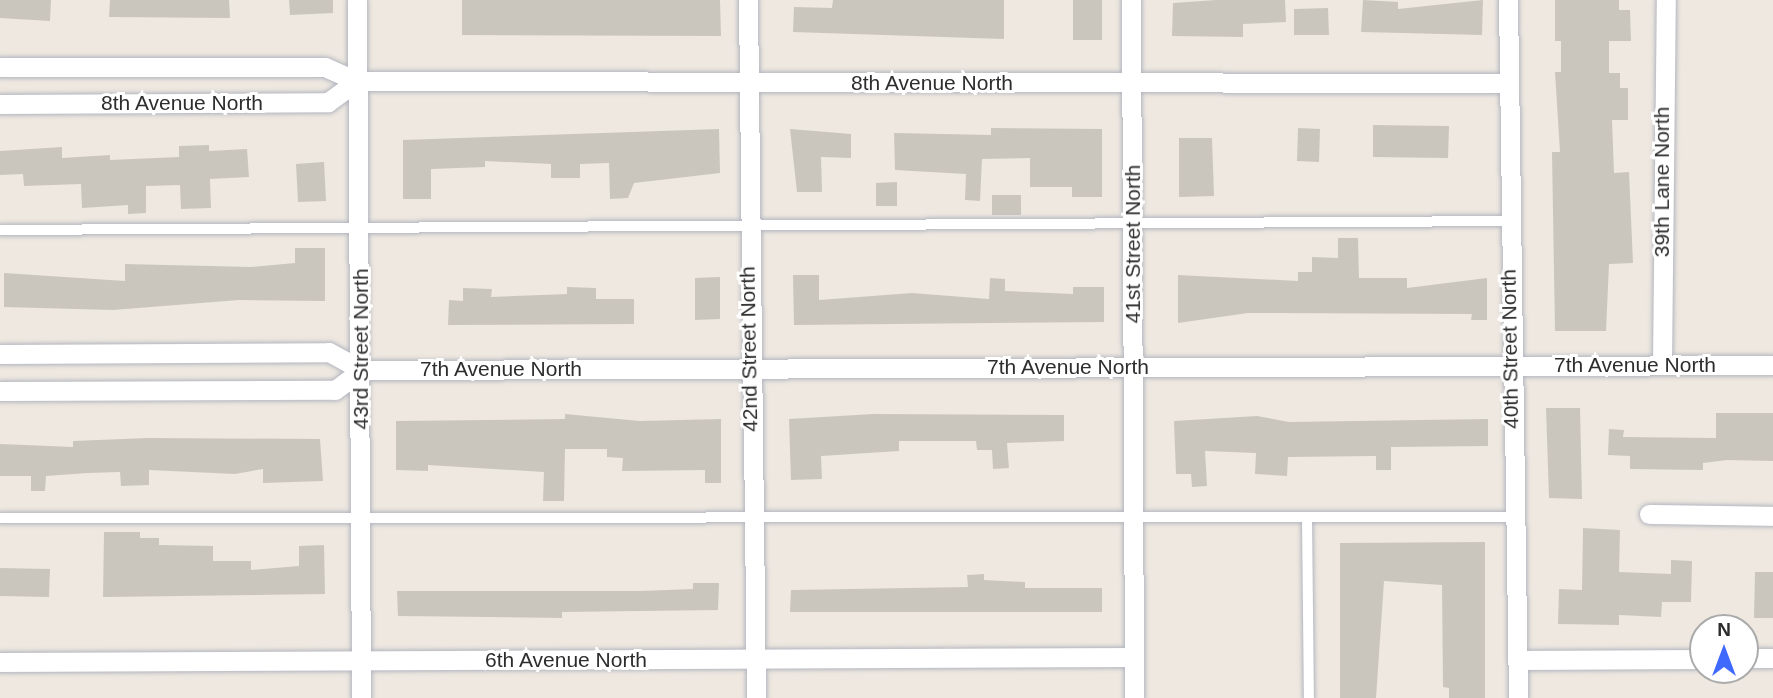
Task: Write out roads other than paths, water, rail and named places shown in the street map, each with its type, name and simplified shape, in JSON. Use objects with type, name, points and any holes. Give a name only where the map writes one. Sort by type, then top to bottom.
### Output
[{"type":"street","name":"43rd Street North","points":[[357,0],[362,370],[360,698]]},
{"type":"street","name":"42nd Street North","points":[[748,0],[749,369],[757,698]]},
{"type":"street","name":"41st Street North","points":[[1131,0],[1134,698]]},
{"type":"street","name":"40th Street North","points":[[1508,0],[1509,366],[1518,698]]},
{"type":"street","name":"39th Lane North","points":[[1662,365],[1666,0]]},
{"type":"street","name":"8th Avenue North","points":[[0,67],[325,67],[357,81],[748,84],[1508,83]]},
{"type":"street","name":"8th Avenue North","points":[[0,104],[328,102],[357,81]]},
{"type":"street","name":"7th Avenue North","points":[[0,354],[329,352],[362,370],[1773,365]]},
{"type":"street","points":[[0,391],[335,390],[362,370]]},
{"type":"street","points":[[1649,514],[1773,516]]},
{"type":"street","name":"6th Avenue North","points":[[0,662],[1133,657]]},
{"type":"street","points":[[1517,660],[1689,659]]},
{"type":"lane","points":[[0,230],[1133,225],[1509,220]]},
{"type":"lane","points":[[0,517],[1513,517]]},
{"type":"lane","points":[[1307,517],[1309,698]]}]
